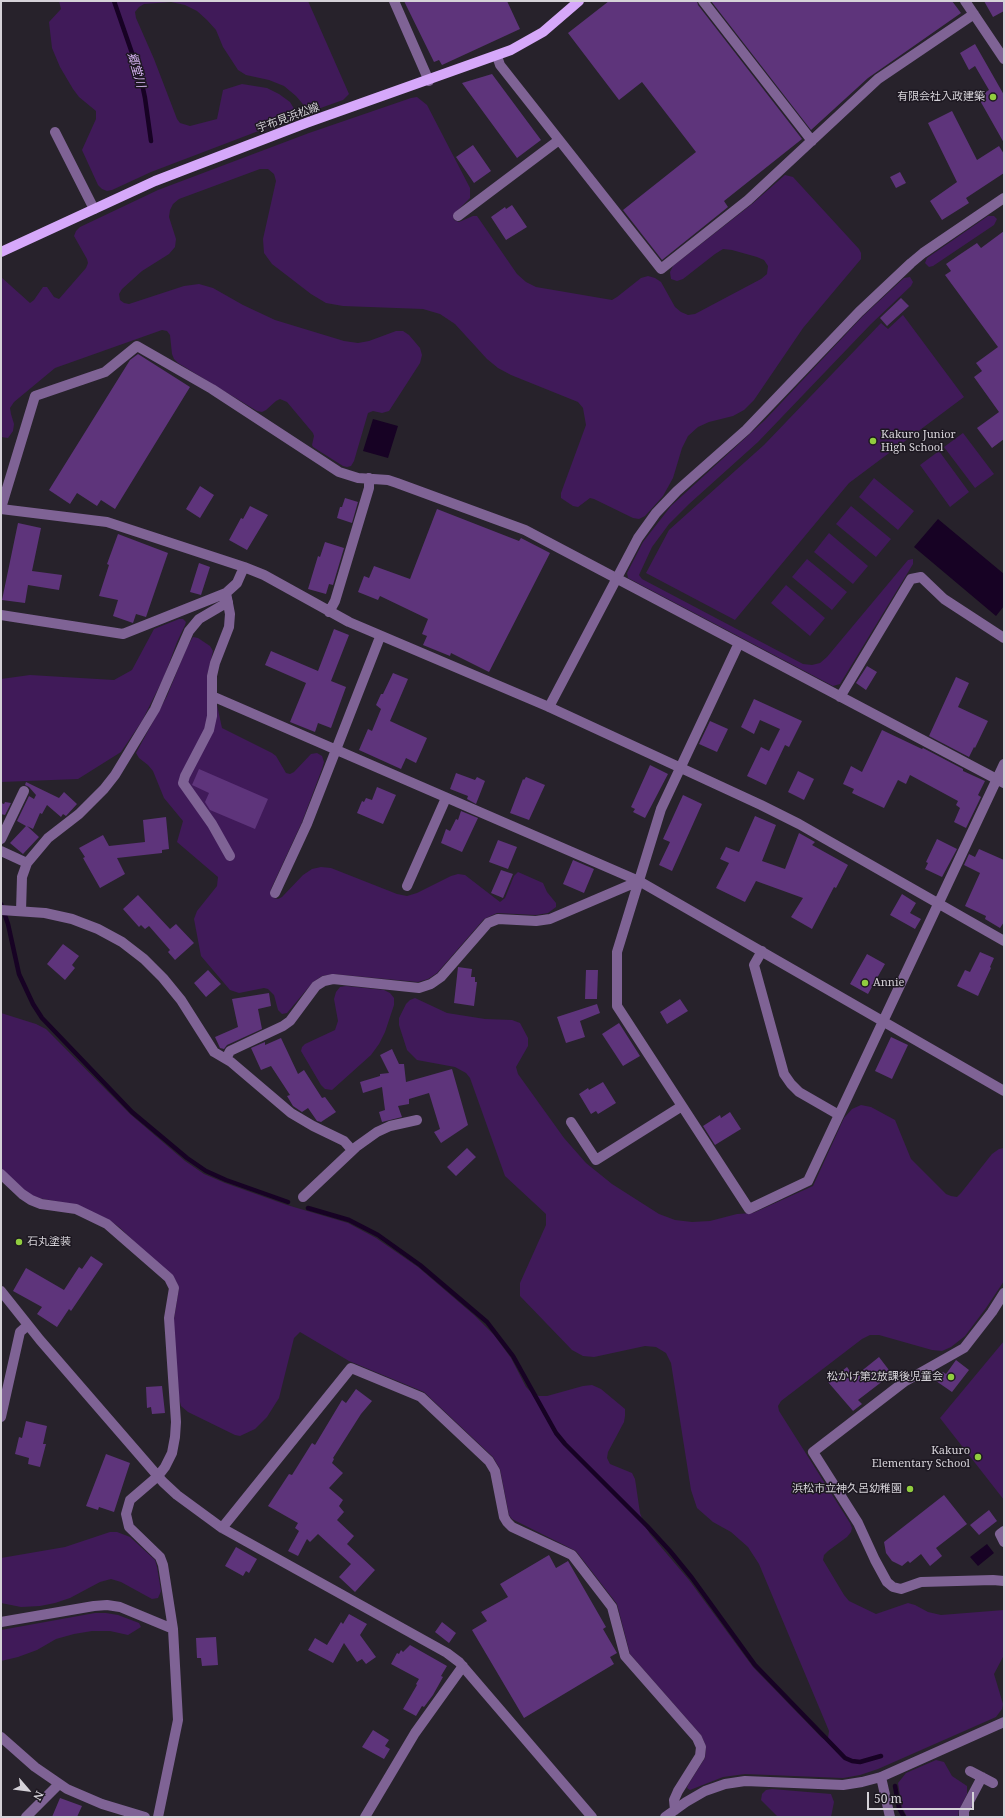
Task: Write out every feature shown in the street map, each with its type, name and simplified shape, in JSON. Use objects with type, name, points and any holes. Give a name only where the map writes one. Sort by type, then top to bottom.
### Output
[{"type":"main road","name":"宇布見浜松線","points":[[1,252],[155,180],[306,123],[497,56],[528,42],[543,32],[579,1]]},
{"type":"street","points":[[394,1],[429,81]]},
{"type":"street","points":[[703,1],[812,140]]},
{"type":"street","points":[[965,1],[1004,59]]},
{"type":"street","points":[[497,56],[500,65],[661,269],[748,200],[878,79],[974,14]]},
{"type":"street","points":[[55,132],[94,209]]},
{"type":"street","points":[[458,216],[559,140]]},
{"type":"street","points":[[549,708],[638,538],[656,513],[677,491],[746,430],[859,312],[923,253],[1004,198]]},
{"type":"street","points":[[1000,781],[525,530],[388,480],[349,475],[330,466],[212,389],[137,346],[105,372],[35,396],[1,508],[106,522],[244,567],[270,578],[329,612],[380,637],[549,708],[799,824],[1004,941]]},
{"type":"street","points":[[329,612],[335,601],[369,488],[369,478]]},
{"type":"street","points":[[21,912],[22,877],[27,863],[48,838],[79,814],[104,789],[115,775],[155,709],[189,630],[199,619],[227,598],[237,583],[244,567]]},
{"type":"street","points":[[840,697],[911,579],[921,577],[944,599],[1004,638]]},
{"type":"street","points":[[1,615],[123,634],[227,598]]},
{"type":"street","points":[[227,598],[230,614],[229,627],[215,663],[212,676],[212,716],[209,730],[185,776],[184,783],[212,824],[230,856]]},
{"type":"street","points":[[276,893],[307,824],[380,637]]},
{"type":"street","points":[[739,643],[661,809],[617,952],[617,1006],[749,1209],[808,1181],[938,904],[1000,781],[1004,764]]},
{"type":"street","points":[[212,696],[639,881],[1004,1091]]},
{"type":"street","points":[[1,839],[24,791]]},
{"type":"street","points":[[407,886],[446,798]]},
{"type":"street","points":[[1,851],[27,863]]},
{"type":"street","points":[[226,1059],[230,1051],[284,1026],[290,1021],[316,986],[324,981],[333,979],[419,988],[431,984],[441,977],[488,923],[498,919],[536,921],[550,919],[639,881]]},
{"type":"street","points":[[5,910],[45,913],[72,919],[98,929],[122,942],[144,959],[164,978],[214,1052],[226,1059],[291,1113],[313,1126],[344,1141],[352,1150]]},
{"type":"street","points":[[762,951],[754,965],[784,1074],[799,1092],[839,1115]]},
{"type":"street","points":[[571,1122],[596,1160],[682,1106]]},
{"type":"street","points":[[303,1197],[352,1150],[377,1132],[403,1122],[417,1120]]},
{"type":"street","points":[[1,1174],[22,1194],[31,1200],[42,1204],[76,1209],[107,1224],[173,1283],[174,1295],[169,1318],[176,1422],[172,1452],[165,1467],[158,1476],[130,1500],[126,1514],[129,1528],[155,1551],[162,1561],[173,1629],[178,1720],[158,1817]]},
{"type":"street","points":[[1,1291],[28,1325],[158,1476],[191,1507],[222,1528],[447,1653],[463,1666],[592,1817]]},
{"type":"street","points":[[1004,1293],[992,1312],[964,1348],[904,1382],[812,1452],[858,1523],[887,1582],[893,1587],[901,1589],[921,1582],[1004,1581]]},
{"type":"street","points":[[1,1417],[20,1332],[28,1325]]},
{"type":"street","points":[[222,1528],[351,1368],[421,1397],[489,1461],[495,1471],[504,1517],[512,1527],[572,1555],[612,1606],[625,1656],[697,1738],[700,1747],[700,1756],[678,1791],[674,1800],[675,1810]]},
{"type":"street","points":[[1004,1530],[1000,1534],[1004,1542]]},
{"type":"street","points":[[1,1622],[107,1605],[120,1607],[173,1629]]},
{"type":"street","points":[[365,1817],[415,1733],[463,1666]]},
{"type":"street","points":[[665,1817],[705,1791],[725,1784],[745,1781],[843,1785],[881,1777],[1004,1722]]},
{"type":"street","points":[[1,1737],[35,1767],[59,1784],[84,1797],[102,1804],[145,1817]]},
{"type":"street","points":[[970,1771],[993,1783]]},
{"type":"street","points":[[881,1777],[890,1817]]},
{"type":"street","points":[[964,1817],[964,1811],[982,1777]]},
{"type":"street","points":[[26,1817],[59,1784]]},
{"type":"shaded area","points":[[59,1],[308,1],[349,94],[343,100],[315,110],[307,109],[296,96],[284,86],[269,80],[246,75],[238,70],[223,47],[216,30],[197,11],[185,5],[171,2],[144,4],[135,12],[136,18],[154,59],[177,119],[180,123],[190,126],[217,119],[223,90],[242,84],[267,88],[279,94],[290,102],[296,112],[290,119],[151,172],[107,191],[98,185],[82,150],[96,119],[96,111],[79,97],[73,89],[60,67],[52,48],[49,22],[61,9]]},
{"type":"shaded area","points":[[417,97],[427,105],[470,188],[470,198],[453,215],[454,220],[459,222],[473,216],[477,216],[517,274],[526,282],[536,287],[612,300],[641,278],[648,276],[661,282],[675,307],[681,312],[688,315],[695,314],[761,279],[767,274],[768,266],[764,260],[757,257],[723,249],[683,279],[677,281],[671,279],[670,272],[673,266],[752,204],[785,175],[793,177],[859,249],[861,259],[803,328],[754,400],[744,410],[733,416],[709,422],[698,427],[688,436],[682,448],[673,478],[663,496],[645,516],[639,519],[633,518],[594,499],[590,498],[578,507],[573,506],[561,498],[561,493],[586,425],[583,408],[578,402],[511,375],[498,368],[487,359],[455,324],[440,314],[423,309],[343,306],[326,303],[311,294],[272,264],[264,253],[263,239],[276,181],[274,174],[268,169],[260,169],[179,199],[173,204],[169,217],[176,239],[175,247],[169,254],[142,271],[122,289],[119,294],[120,300],[129,304],[184,286],[199,284],[213,288],[243,305],[275,320],[344,341],[358,343],[369,341],[396,331],[403,331],[409,335],[420,348],[422,355],[420,363],[389,411],[382,413],[373,411],[368,413],[354,461],[351,466],[343,466],[313,447],[313,433],[287,402],[280,399],[266,410],[262,412],[257,411],[178,363],[172,354],[170,335],[167,331],[162,330],[55,368],[14,402],[10,408],[14,424],[13,431],[8,438],[1,437],[1,277],[30,303],[34,300],[43,287],[47,287],[54,297],[59,299],[86,268],[88,263],[74,236],[80,227],[158,190],[309,133]]},
{"type":"shaded area","points":[[988,216],[994,216],[997,219],[994,225],[933,266],[929,267],[925,263],[927,258]]},
{"type":"shaded area","points":[[910,277],[913,282],[911,286],[871,324],[758,442],[669,524],[652,547],[639,575],[642,579],[803,664],[812,665],[820,663],[827,657],[908,560],[913,559],[913,564],[840,684],[833,686],[628,578],[627,573],[643,542],[671,506],[765,420],[863,316],[904,278]]},
{"type":"shaded area","points":[[903,315],[964,397],[849,483],[735,620],[646,573],[669,530],[764,445],[881,323],[888,329]]},
{"type":"shaded area","points":[[373,419],[398,426],[388,458],[363,451]]},
{"type":"shaded area","points":[[963,433],[994,474],[975,488],[944,447]]},
{"type":"shaded area","points":[[939,451],[969,492],[950,507],[920,465]]},
{"type":"shaded area","points":[[874,478],[914,511],[898,530],[859,497]]},
{"type":"shaded area","points":[[851,506],[891,539],[876,557],[836,524]]},
{"type":"shaded area","points":[[938,519],[1004,574],[1004,606],[996,616],[914,547]]},
{"type":"shaded area","points":[[829,533],[868,566],[853,584],[814,552]]},
{"type":"shaded area","points":[[807,559],[847,592],[832,610],[792,577]]},
{"type":"shaded area","points":[[786,585],[825,618],[810,636],[771,603]]},
{"type":"shaded area","points":[[179,619],[183,619],[186,622],[164,677],[142,721],[121,752],[78,779],[1,782],[1,679],[30,675],[114,680],[132,670],[154,629]]},
{"type":"shaded area","points":[[193,637],[198,638],[210,646],[213,651],[207,676],[207,696],[217,705],[222,728],[272,753],[276,756],[286,773],[290,774],[294,772],[311,754],[317,753],[322,756],[324,762],[302,822],[271,889],[270,894],[274,898],[278,899],[282,897],[303,875],[312,869],[321,867],[331,868],[397,894],[407,896],[417,893],[451,876],[458,874],[465,875],[500,902],[505,898],[514,876],[518,872],[543,883],[547,892],[556,903],[556,907],[548,913],[536,915],[497,913],[484,919],[437,973],[428,979],[418,982],[333,974],[322,976],[313,982],[287,1013],[282,1014],[278,1010],[274,995],[268,989],[264,988],[239,993],[230,990],[201,956],[194,919],[197,911],[217,886],[218,877],[177,842],[183,821],[164,798],[153,771],[139,758],[136,753],[167,696],[187,647]]},
{"type":"shaded area","points":[[346,986],[384,990],[390,993],[394,998],[394,1005],[385,1032],[371,1055],[332,1090],[325,1089],[321,1085],[301,1051],[305,1044],[335,1030],[338,1021],[334,999],[336,992],[340,987]]},
{"type":"shaded area","points":[[415,998],[447,1013],[485,1019],[512,1020],[520,1023],[528,1038],[528,1046],[516,1067],[518,1074],[564,1138],[586,1163],[612,1184],[659,1214],[675,1220],[692,1222],[710,1221],[737,1214],[753,1213],[813,1186],[844,1118],[852,1109],[861,1105],[871,1107],[895,1120],[911,1159],[946,1194],[951,1196],[957,1197],[992,1154],[999,1149],[1004,1148],[1004,1281],[965,1336],[951,1347],[942,1351],[932,1350],[879,1335],[870,1335],[862,1339],[781,1401],[778,1406],[779,1411],[852,1528],[847,1537],[824,1555],[823,1560],[849,1601],[876,1614],[908,1603],[928,1612],[941,1615],[1004,1610],[1004,1655],[994,1674],[1003,1704],[1002,1709],[996,1717],[878,1769],[860,1775],[843,1778],[745,1774],[723,1777],[690,1790],[687,1788],[688,1785],[705,1758],[706,1746],[701,1735],[630,1654],[617,1604],[576,1551],[512,1519],[509,1515],[500,1469],[493,1457],[424,1392],[349,1361],[300,1332],[294,1338],[279,1398],[267,1417],[255,1429],[240,1436],[235,1435],[188,1412],[181,1406],[179,1398],[173,1325],[179,1288],[176,1281],[119,1227],[109,1220],[77,1205],[33,1196],[25,1191],[1,1168],[1,1013],[36,1024],[46,1029],[130,1114],[185,1161],[204,1174],[287,1205],[348,1223],[376,1238],[418,1267],[474,1315],[494,1335],[511,1358],[526,1387],[532,1393],[539,1396],[547,1396],[592,1385],[601,1389],[625,1409],[624,1422],[608,1452],[607,1458],[610,1464],[632,1473],[635,1479],[640,1513],[650,1534],[689,1580],[753,1667],[821,1737],[824,1739],[828,1738],[829,1731],[759,1564],[748,1547],[731,1532],[713,1522],[697,1508],[691,1490],[671,1363],[666,1353],[656,1347],[645,1346],[594,1357],[583,1356],[572,1350],[520,1296],[520,1283],[546,1225],[546,1214],[505,1176],[470,1078],[466,1073],[455,1067],[417,1060],[407,1050],[399,1025],[399,1018],[406,1004]]},
{"type":"shaded area","points":[[1004,1341],[1004,1500],[940,1418]]},
{"type":"shaded area","points":[[110,1532],[117,1532],[130,1537],[155,1560],[161,1591],[158,1598],[152,1599],[121,1582],[111,1579],[100,1582],[70,1598],[55,1603],[40,1606],[21,1607],[1,1603],[1,1558],[65,1547]]},
{"type":"shaded area","points":[[987,1544],[994,1553],[978,1566],[970,1557]]},
{"type":"shaded area","points":[[95,1613],[118,1615],[139,1623],[141,1627],[128,1635],[110,1631],[92,1631],[74,1634],[56,1639],[37,1650],[1,1661],[1,1630]]},
{"type":"shaded area","points":[[936,1760],[944,1762],[952,1776],[967,1786],[967,1794],[959,1810],[958,1817],[907,1817],[902,1807],[898,1783],[906,1773]]},
{"type":"shaded area","points":[[772,1789],[831,1794],[834,1802],[831,1817],[778,1817],[761,1800],[762,1794],[766,1790]]},
{"type":"building","points":[[404,1],[507,1],[520,29],[442,65],[439,60],[434,62]]},
{"type":"building","points":[[609,1],[697,1],[698,5],[802,139],[724,201],[728,207],[662,260],[623,210],[696,152],[642,82],[619,100],[568,33]]},
{"type":"building","points":[[711,1],[952,1],[961,13],[868,78],[811,130]]},
{"type":"building","points":[[984,1],[1004,1],[1004,11],[993,17]]},
{"type":"building","points":[[975,44],[1004,95],[1004,143],[978,97],[989,90],[975,66],[969,70],[960,53]]},
{"type":"building","points":[[492,74],[541,140],[517,158],[462,83]]},
{"type":"building","points":[[952,111],[977,160],[999,146],[1004,154],[1004,173],[966,198],[969,203],[942,220],[930,201],[957,182],[928,123]]},
{"type":"building","points":[[473,145],[491,171],[474,183],[456,157]]},
{"type":"building","points":[[900,172],[906,183],[896,188],[890,177]]},
{"type":"building","points":[[512,205],[527,227],[506,240],[491,217],[505,207],[506,209]]},
{"type":"building","points":[[1004,231],[1004,439],[992,448],[977,428],[999,412],[974,377],[982,371],[976,363],[998,347],[945,275],[951,271],[946,264],[977,243],[981,248]]},
{"type":"building","points":[[901,298],[909,306],[887,326],[880,318]]},
{"type":"building","points":[[138,354],[190,387],[115,509],[101,500],[97,506],[77,493],[70,504],[49,490],[130,360]]},
{"type":"building","points":[[200,486],[214,495],[200,518],[186,509]]},
{"type":"building","points":[[345,498],[358,502],[352,523],[337,518],[340,507],[342,507]]},
{"type":"building","points":[[250,506],[268,515],[247,550],[229,540],[241,518],[243,519]]},
{"type":"building","points":[[437,509],[519,541],[521,538],[550,553],[489,672],[451,653],[450,656],[423,645],[427,636],[422,634],[428,619],[380,596],[378,600],[358,592],[364,576],[369,578],[374,566],[410,579]]},
{"type":"building","points":[[18,523],[41,528],[32,571],[62,575],[59,590],[28,585],[25,603],[2,600]]},
{"type":"building","points":[[118,534],[168,553],[146,617],[136,614],[133,623],[113,616],[118,600],[99,596],[109,565],[107,564]]},
{"type":"building","points":[[325,542],[344,548],[333,585],[329,584],[326,594],[308,589],[318,556],[320,557]]},
{"type":"building","points":[[199,563],[210,567],[201,595],[190,592]]},
{"type":"building","points":[[334,629],[349,635],[331,681],[346,687],[331,728],[318,723],[315,732],[290,722],[306,683],[265,665],[271,651],[318,671]]},
{"type":"building","points":[[867,666],[877,672],[866,690],[856,683]]},
{"type":"building","points":[[393,673],[408,679],[390,721],[427,738],[416,763],[406,758],[401,769],[359,750],[368,729],[372,731],[381,709],[376,705]]},
{"type":"building","points":[[956,677],[969,683],[958,707],[988,721],[969,757],[929,736]]},
{"type":"building","points":[[754,699],[802,721],[789,747],[785,745],[766,785],[747,776],[761,747],[769,751],[780,729],[760,720],[754,734],[741,727]]},
{"type":"building","points":[[710,721],[728,729],[717,752],[699,744]]},
{"type":"building","points":[[882,730],[922,749],[923,748],[963,769],[963,771],[985,781],[978,795],[981,797],[966,828],[954,822],[960,808],[956,805],[958,801],[910,775],[906,784],[898,780],[884,808],[852,793],[854,789],[843,784],[851,766],[862,772]]},
{"type":"building","points":[[650,765],[668,774],[645,818],[633,812],[635,809],[631,807]]},
{"type":"building","points":[[199,769],[268,799],[255,829],[210,810],[205,802],[209,793],[192,785]]},
{"type":"building","points":[[798,771],[814,779],[804,800],[788,792]]},
{"type":"building","points":[[456,773],[475,780],[477,777],[485,781],[476,804],[467,799],[468,796],[450,789]]},
{"type":"building","points":[[526,777],[545,785],[529,820],[510,813],[523,779],[524,780]]},
{"type":"building","points":[[26,782],[59,798],[64,792],[77,804],[66,816],[63,814],[61,817],[47,805],[42,814],[40,813],[33,829],[27,826],[39,837],[23,854],[10,843],[26,826],[17,821],[29,796],[34,799],[36,795],[29,787],[25,785]]},
{"type":"building","points":[[377,787],[396,795],[383,824],[357,813],[362,801],[364,802],[366,798],[372,800]]},
{"type":"building","points":[[683,795],[702,804],[672,871],[659,865],[670,842],[663,839]]},
{"type":"building","points":[[5,802],[11,803],[5,815],[1,814],[1,803],[4,804]]},
{"type":"building","points":[[461,811],[478,818],[462,852],[441,843],[446,829],[450,831],[456,819],[458,820]]},
{"type":"building","points":[[755,816],[776,825],[762,861],[785,869],[799,833],[815,842],[812,845],[848,865],[836,888],[834,887],[812,929],[791,917],[803,898],[756,881],[745,902],[716,888],[729,863],[720,859],[726,847],[739,852]]},
{"type":"building","points":[[166,817],[169,849],[162,850],[162,853],[117,858],[125,874],[100,888],[79,848],[103,835],[109,846],[145,842],[143,820]]},
{"type":"building","points":[[937,839],[957,849],[942,877],[925,869],[928,863],[926,862]]},
{"type":"building","points":[[498,840],[517,847],[508,869],[489,862]]},
{"type":"building","points":[[979,849],[1004,860],[1004,922],[1000,928],[985,919],[986,916],[965,906],[980,873],[964,865],[969,854],[975,857]]},
{"type":"building","points":[[573,860],[594,869],[584,893],[563,884]]},
{"type":"building","points":[[501,870],[513,874],[503,898],[491,893]]},
{"type":"building","points":[[902,894],[916,903],[910,913],[921,919],[915,929],[890,915]]},
{"type":"building","points":[[138,895],[170,929],[176,924],[194,943],[175,960],[168,952],[170,950],[149,926],[145,929],[141,925],[139,927],[123,909]]},
{"type":"building","points":[[63,944],[79,956],[72,965],[75,968],[65,980],[47,964]]},
{"type":"building","points":[[980,952],[994,958],[978,996],[957,986],[965,970],[970,972]]},
{"type":"building","points":[[867,954],[885,964],[868,994],[850,984]]},
{"type":"building","points":[[458,967],[472,969],[471,977],[475,977],[475,982],[477,982],[474,1006],[454,1003]]},
{"type":"building","points":[[208,970],[221,984],[206,997],[194,983]]},
{"type":"building","points":[[586,970],[598,970],[597,999],[585,999]]},
{"type":"building","points":[[269,993],[271,1006],[258,1009],[262,1029],[227,1045],[224,1049],[220,1048],[215,1037],[238,1027],[232,999]]},
{"type":"building","points":[[680,999],[688,1011],[667,1024],[660,1012]]},
{"type":"building","points":[[597,1004],[600,1013],[580,1021],[585,1037],[566,1043],[557,1017]]},
{"type":"building","points":[[619,1023],[640,1056],[623,1066],[602,1034]]},
{"type":"building","points":[[891,1037],[908,1045],[892,1079],[875,1071]]},
{"type":"building","points":[[281,1038],[298,1074],[304,1070],[322,1098],[325,1097],[336,1112],[321,1122],[317,1121],[308,1108],[302,1112],[293,1106],[287,1096],[290,1095],[271,1066],[261,1070],[251,1048],[265,1042],[265,1045]]},
{"type":"building","points":[[392,1049],[399,1064],[404,1064],[406,1082],[452,1069],[468,1125],[441,1143],[434,1132],[440,1129],[429,1093],[409,1099],[409,1104],[398,1106],[402,1117],[382,1122],[379,1112],[385,1110],[382,1087],[363,1093],[360,1082],[380,1076],[380,1074],[389,1073],[380,1055]]},
{"type":"building","points":[[603,1082],[616,1103],[598,1114],[596,1111],[591,1114],[579,1094],[588,1088],[589,1090]]},
{"type":"building","points":[[730,1112],[741,1129],[715,1145],[703,1126],[720,1115],[721,1118]]},
{"type":"building","points":[[467,1148],[476,1157],[456,1176],[447,1167]]},
{"type":"building","points":[[91,1256],[103,1264],[71,1311],[69,1309],[57,1327],[37,1314],[42,1307],[13,1291],[26,1268],[64,1290],[79,1267],[82,1269]]},
{"type":"building","points":[[879,1357],[892,1374],[858,1400],[862,1404],[853,1411],[828,1382],[847,1367],[854,1377]]},
{"type":"building","name":"松かげ第2放課後児童会","points":[[956,1360],[969,1370],[952,1392],[936,1381],[943,1372],[946,1374]]},
{"type":"building","points":[[162,1386],[165,1413],[152,1414],[151,1407],[147,1408],[146,1387]]},
{"type":"building","points":[[356,1389],[372,1401],[361,1414],[333,1458],[332,1463],[343,1473],[329,1488],[343,1500],[339,1506],[344,1512],[337,1520],[354,1536],[347,1544],[375,1570],[355,1592],[339,1577],[351,1564],[318,1534],[310,1542],[307,1539],[298,1556],[288,1551],[299,1531],[295,1528],[298,1523],[268,1506],[289,1474],[292,1475],[312,1443],[315,1445],[342,1400],[346,1403]]},
{"type":"building","points":[[26,1421],[47,1426],[43,1444],[46,1444],[40,1467],[28,1464],[29,1458],[15,1454],[19,1437],[22,1438]]},
{"type":"building","points":[[106,1454],[130,1463],[114,1512],[99,1507],[98,1510],[86,1506]]},
{"type":"building","points":[[944,1495],[967,1524],[936,1548],[942,1556],[930,1566],[921,1554],[910,1563],[908,1561],[902,1566],[892,1561],[886,1553],[884,1542]]},
{"type":"building","points":[[989,1510],[997,1521],[979,1535],[970,1525]]},
{"type":"building","points":[[236,1547],[257,1559],[249,1573],[246,1571],[243,1576],[225,1566]]},
{"type":"building","points":[[549,1555],[556,1568],[568,1561],[606,1627],[603,1629],[617,1653],[610,1657],[614,1664],[524,1718],[472,1630],[487,1621],[481,1612],[508,1597],[500,1584]]},
{"type":"building","points":[[349,1614],[367,1624],[360,1635],[376,1657],[366,1664],[362,1659],[357,1662],[344,1643],[333,1663],[308,1650],[315,1638],[327,1645],[341,1622],[343,1624]]},
{"type":"building","points":[[442,1622],[456,1633],[449,1643],[435,1632]]},
{"type":"building","points":[[216,1637],[218,1665],[202,1666],[201,1658],[197,1658],[196,1638]]},
{"type":"building","points":[[410,1645],[447,1666],[433,1695],[424,1707],[422,1706],[416,1716],[403,1709],[419,1679],[391,1664],[397,1653],[399,1654],[401,1650],[403,1652]]},
{"type":"building","points":[[373,1730],[389,1740],[385,1746],[390,1749],[384,1759],[362,1747]]},
{"type":"building","points":[[60,1798],[82,1806],[77,1817],[52,1817]]},
{"type":"waterway","name":"郷堂川","points":[[114,1],[141,79],[151,141]]},
{"type":"waterway","points":[[1,904],[8,924],[19,974],[33,1004],[42,1018],[132,1112],[187,1158],[206,1171],[226,1180],[288,1202]]},
{"type":"waterway","points":[[308,1208],[349,1220],[378,1235],[420,1265],[487,1322],[513,1356],[556,1433],[670,1551],[692,1578],[755,1665],[845,1758],[860,1762],[881,1756]]},
{"type":"waterway","points":[[895,1786],[899,1808],[904,1817]]},
{"type":"place","name":"有限会社入政建築","points":[[993,97]]},
{"type":"place","name":"Kakuro Junior High School","points":[[873,441]]},
{"type":"place","name":"Annie","points":[[865,983]]},
{"type":"place","name":"石丸塗装","points":[[19,1242]]},
{"type":"place","name":"松かげ第2放課後児童会","points":[[951,1377]]},
{"type":"place","name":"Kakuro Elementary School","points":[[978,1457]]},
{"type":"place","name":"浜松市立神久呂幼稚園","points":[[910,1489]]}]
